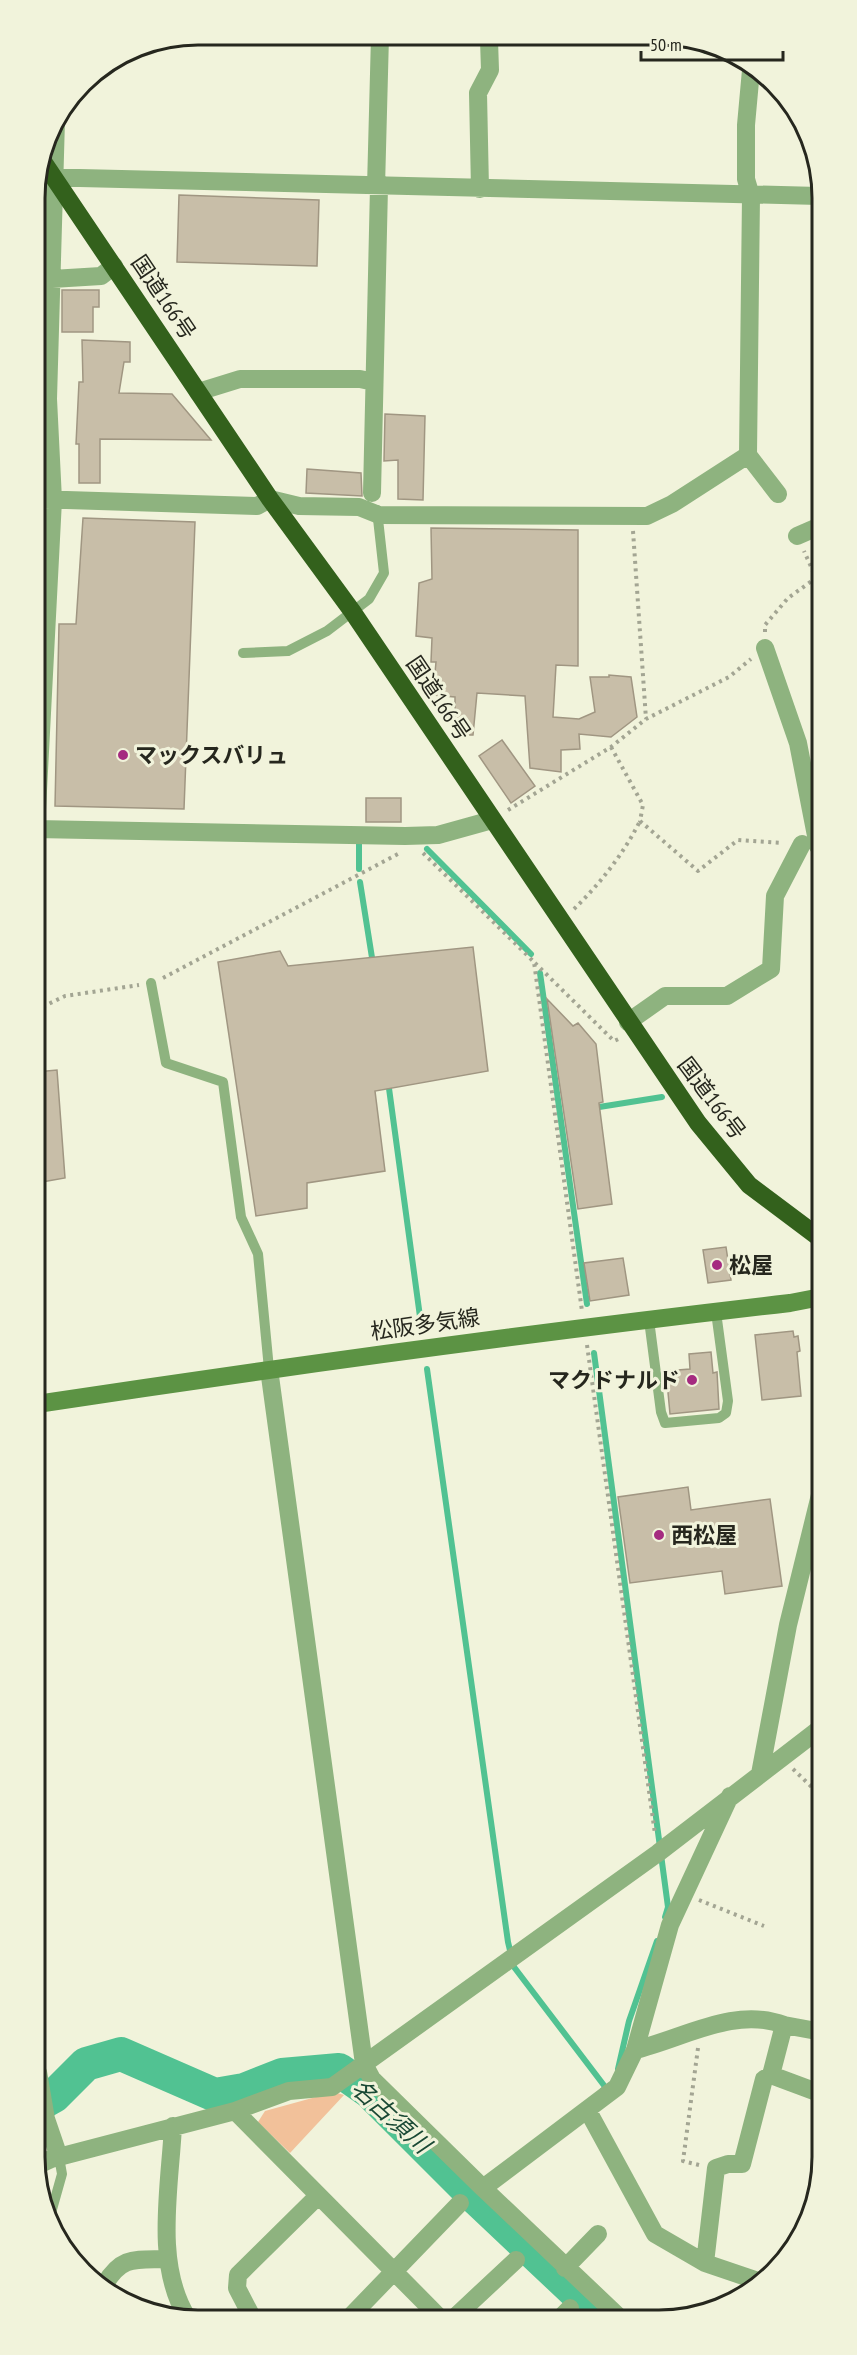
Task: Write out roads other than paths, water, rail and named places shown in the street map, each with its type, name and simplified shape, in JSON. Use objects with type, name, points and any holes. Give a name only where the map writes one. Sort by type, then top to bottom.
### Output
[{"type":"highway","name":"国道166号","points":[[46,179],[114,266],[270,499],[351,611],[698,1123],[749,1185],[812,1232]]},
{"type":"main road","name":"松阪多気線","points":[[45,1403],[269,1369],[584,1327],[790,1304],[812,1299]]},
{"type":"street","points":[[372,493],[380,45]]},
{"type":"street","points":[[480,189],[478,93],[490,70],[489,45]]},
{"type":"street","points":[[750,76],[746,125],[746,179],[751,196],[748,455],[778,494]]},
{"type":"street","points":[[46,178],[812,196]]},
{"type":"street","points":[[45,363],[52,279],[46,180]]},
{"type":"street","points":[[52,279],[101,276],[114,266]]},
{"type":"street","points":[[198,392],[240,379],[360,379],[374,382]]},
{"type":"street","points":[[45,500],[257,506],[270,499],[299,506],[359,507],[379,514],[646,516],[672,504],[748,455]]},
{"type":"street","points":[[797,536],[812,529]]},
{"type":"street","points":[[765,648],[798,743],[812,815]]},
{"type":"street","points":[[45,829],[409,840],[438,835],[492,819]]},
{"type":"street","points":[[632,1026],[665,996],[727,996],[771,969],[775,896],[802,844]]},
{"type":"street","points":[[269,1369],[363,2065],[372,2079],[611,2310]]},
{"type":"street","points":[[760,1774],[788,1625],[812,1528]]},
{"type":"street","points":[[45,2113],[46,2158],[235,2111],[289,2091],[332,2087],[662,1849],[812,1735]]},
{"type":"street","points":[[483,2188],[617,2087],[635,2050],[670,1925],[730,1796]]},
{"type":"street","points":[[635,2050],[736,2018],[766,2018],[784,2025],[812,2030]]},
{"type":"street","points":[[705,2263],[716,2168],[728,2164],[742,2164],[764,2079],[771,2075],[784,2025]]},
{"type":"street","points":[[771,2075],[812,2090]]},
{"type":"street","points":[[235,2111],[432,2310]]},
{"type":"street","points":[[584,2114],[655,2234],[705,2263],[751,2279]]},
{"type":"street","points":[[173,2126],[167,2259],[177,2301],[182,2309]]},
{"type":"street","points":[[248,2310],[237,2288],[238,2275],[318,2196]]},
{"type":"street","points":[[357,2310],[460,2203]]},
{"type":"street","points":[[566,2268],[598,2234]]},
{"type":"street","points":[[108,2280],[113,2271],[127,2260],[167,2259]]},
{"type":"street","points":[[462,2310],[516,2260]]},
{"type":"lane","points":[[243,653],[288,651],[327,631],[369,599],[384,573],[379,514],[372,493]]},
{"type":"lane","points":[[151,983],[166,1063],[223,1082],[241,1218],[258,1254],[269,1369]]},
{"type":"lane","points":[[649,1320],[662,1418],[670,1424],[723,1416],[728,1409],[716,1312]]},
{"type":"lane","points":[[46,2158],[62,2174],[53,2206]]},
{"type":"waterway","points":[[359,842],[359,869]]},
{"type":"waterway","points":[[427,849],[531,954]]},
{"type":"waterway","points":[[360,882],[373,964]]},
{"type":"waterway","points":[[540,973],[587,1304]]},
{"type":"waterway","points":[[388,1081],[421,1324]]},
{"type":"waterway","points":[[593,1108],[662,1097]]},
{"type":"waterway","points":[[594,1353],[668,1907],[665,1917]]},
{"type":"waterway","points":[[427,1369],[508,1942],[514,1967],[606,2088],[603,2090]]},
{"type":"waterway","points":[[618,2069],[629,2021],[657,1941]]},
{"type":"waterway","name":"名古須川","points":[[45,2101],[54,2096],[86,2064],[121,2054],[215,2095],[244,2090],[282,2075],[339,2070],[369,2091],[478,2200],[595,2310]]},
{"type":"place","name":"マックスバリュ","points":[[123,755]]},
{"type":"place","name":"松屋","points":[[717,1265]]},
{"type":"place","name":"マクドナルド","points":[[692,1380]]},
{"type":"place","name":"西松屋","points":[[659,1535]]}]
